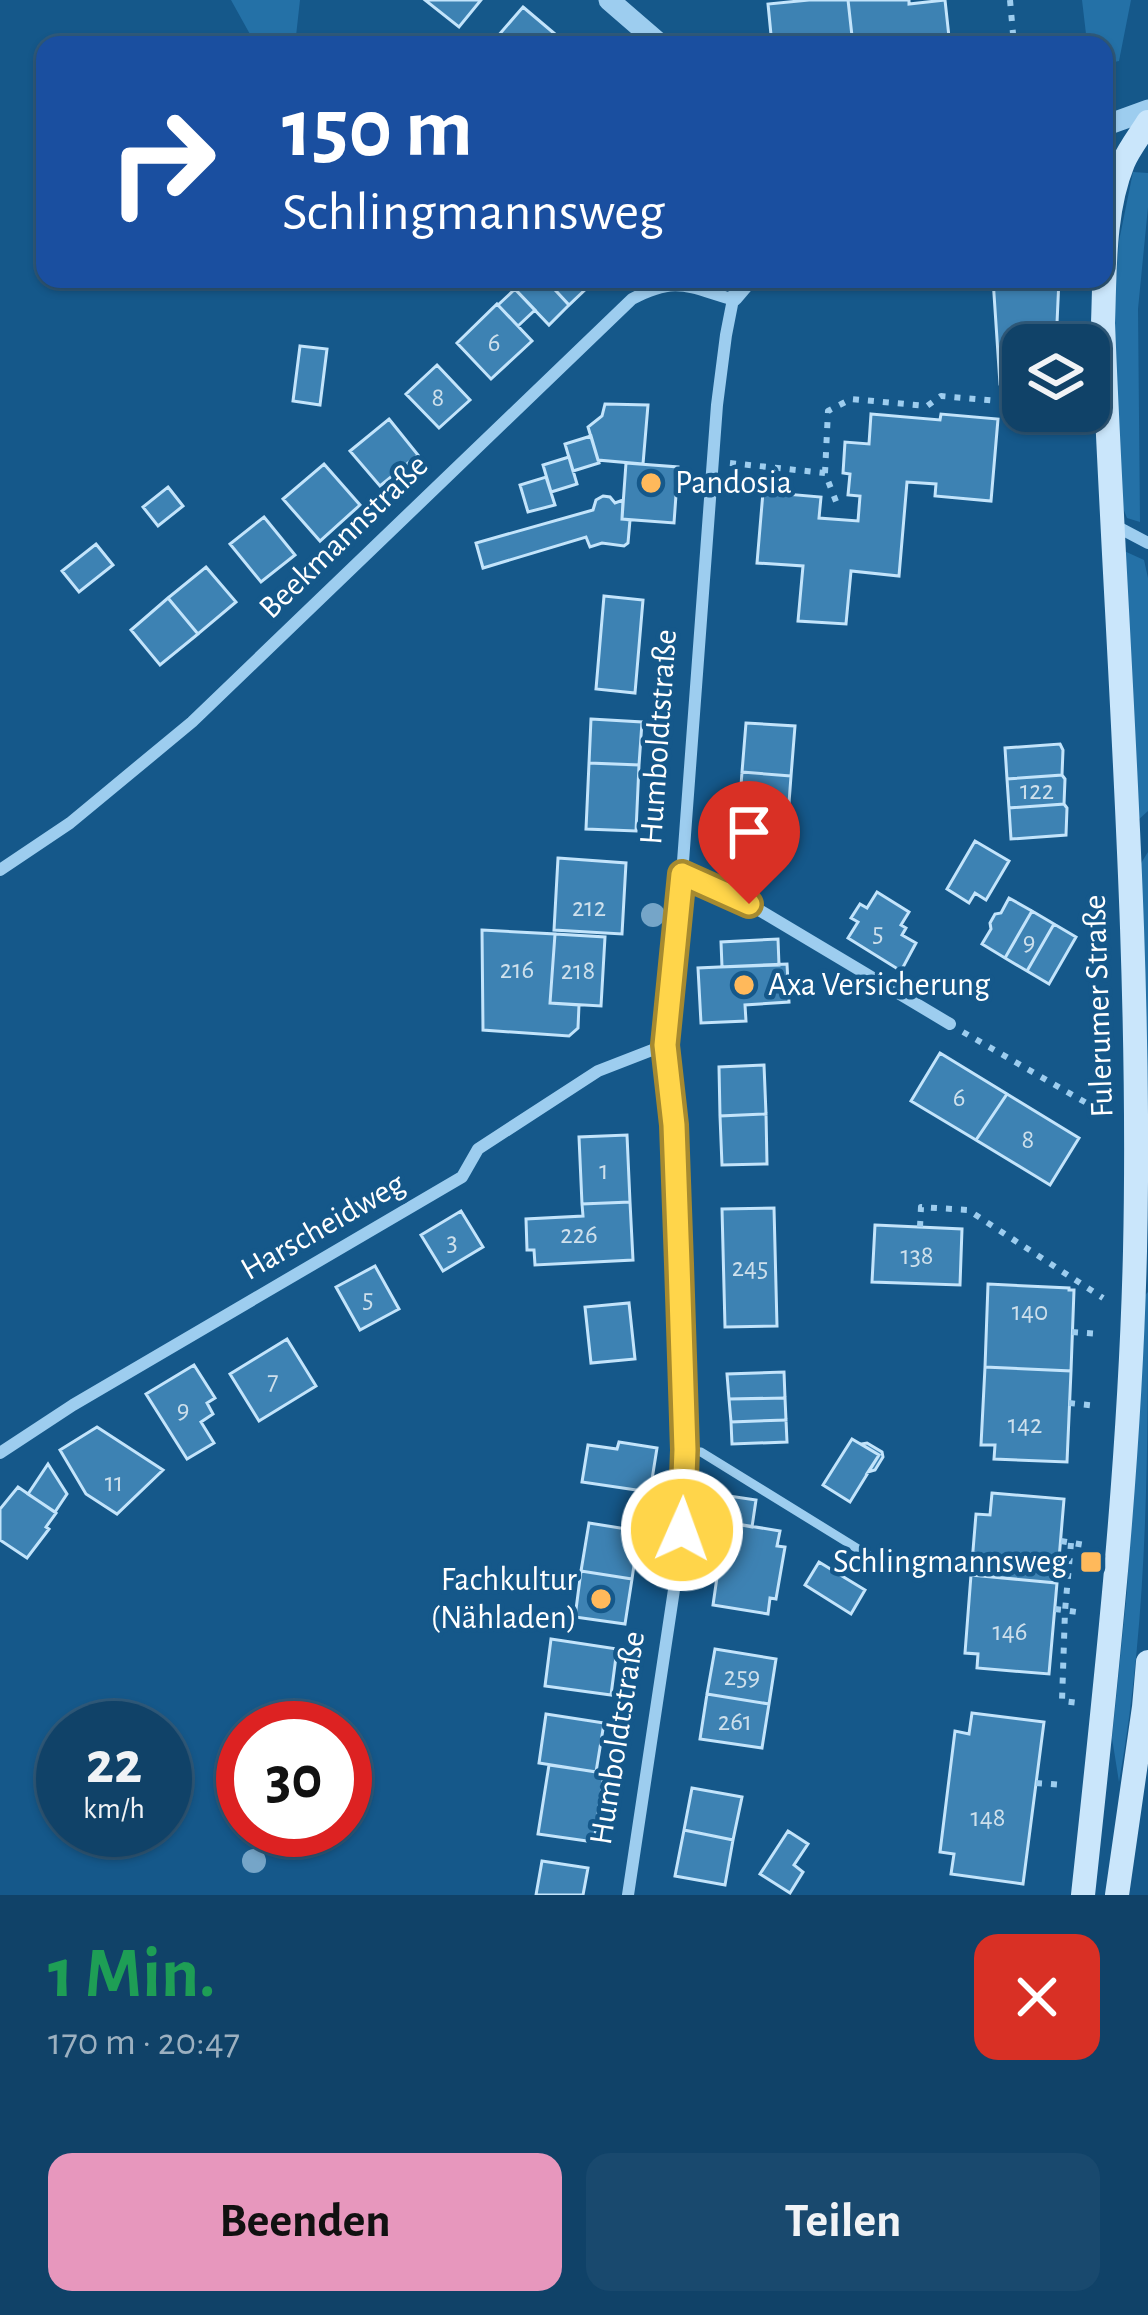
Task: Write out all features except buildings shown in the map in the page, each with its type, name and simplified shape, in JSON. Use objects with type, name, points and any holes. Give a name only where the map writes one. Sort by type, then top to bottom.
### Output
[{"type":"main road","name":"Fulerumer Straße","points":[[1113,187],[1148,122]]},
{"type":"main road","name":"Fulerumer Straße","points":[[1083,1895],[1142,1254],[1136,1097],[1137,839],[1111,523],[1104,288]]},
{"type":"main road","points":[[1117,1895],[1148,1662]]},
{"type":"street","points":[[609,0],[651,36]]},
{"type":"street","points":[[1113,111],[1148,109]]},
{"type":"street","points":[[1113,123],[1148,109]]},
{"type":"street","name":"Beekmannstraße","points":[[0,870],[70,823],[192,722],[632,299],[654,288]]},
{"type":"street","name":"Beekmannstraße","points":[[691,288],[735,300]]},
{"type":"street","name":"Humboldtstraße","points":[[628,1895],[682,1530],[685,1450],[674,1125],[665,1045],[712,461],[736,288]]},
{"type":"street","name":"Humboldtstraße","points":[[735,300],[745,288]]},
{"type":"street","points":[[1111,523],[1148,543]]},
{"type":"street","points":[[682,874],[749,904],[950,1024]]},
{"type":"street","name":"Harscheidweg","points":[[0,1453],[462,1177],[478,1149],[598,1071],[665,1045]]},
{"type":"lane","points":[[685,1450],[701,1452],[876,1560]]},
{"type":"path","points":[[1010,0],[1013,36]]},
{"type":"path","points":[[837,504],[825,473],[828,411],[851,399],[926,406],[941,396],[1002,401]]},
{"type":"path","points":[[712,461],[825,473]]},
{"type":"path","points":[[950,1024],[1090,1105],[1103,1102]]},
{"type":"path","points":[[920,1227],[920,1207],[968,1210],[1103,1298]]},
{"type":"path","points":[[1072,1332],[1101,1334]]},
{"type":"path","points":[[1070,1403],[1098,1406]]},
{"type":"path","points":[[1060,1541],[1090,1546]]},
{"type":"path","points":[[1071,1543],[1060,1610],[1062,1701],[1075,1702]]},
{"type":"path","points":[[1060,1610],[1084,1613]]},
{"type":"path","points":[[1036,1783],[1064,1785]]},
{"type":"shaded area","points":[[231,0],[300,0],[296,36],[251,36]]},
{"type":"shaded area","points":[[1082,0],[1131,0],[1119,61],[1113,62],[1113,36],[1086,34]]},
{"type":"shaded area","points":[[1133,172],[1148,173],[1138,309],[1140,522],[1127,518],[1119,498],[1112,328],[1119,241]]},
{"type":"shaded area","points":[[1122,550],[1144,560],[1148,578],[1148,811],[1137,821]]},
{"type":"shaded area","points":[[1148,852],[1148,1127],[1136,871]]},
{"type":"shaded area","points":[[1148,1292],[1141,1599],[1119,1782],[1112,1738],[1127,1591],[1143,1297]]},
{"type":"place","name":"Pandosia","points":[[651,483]]},
{"type":"place","name":"Axa Versicherung","points":[[744,985]]},
{"type":"place","name":"Schlingmannsweg","points":[[1091,1562]]},
{"type":"place","name":"Fachkultur (Nähladen)","points":[[601,1599]]},
{"type":"route","points":[[682,1530],[685,1450],[679,1264],[674,1125],[665,1045],[682,874],[749,904]]}]
